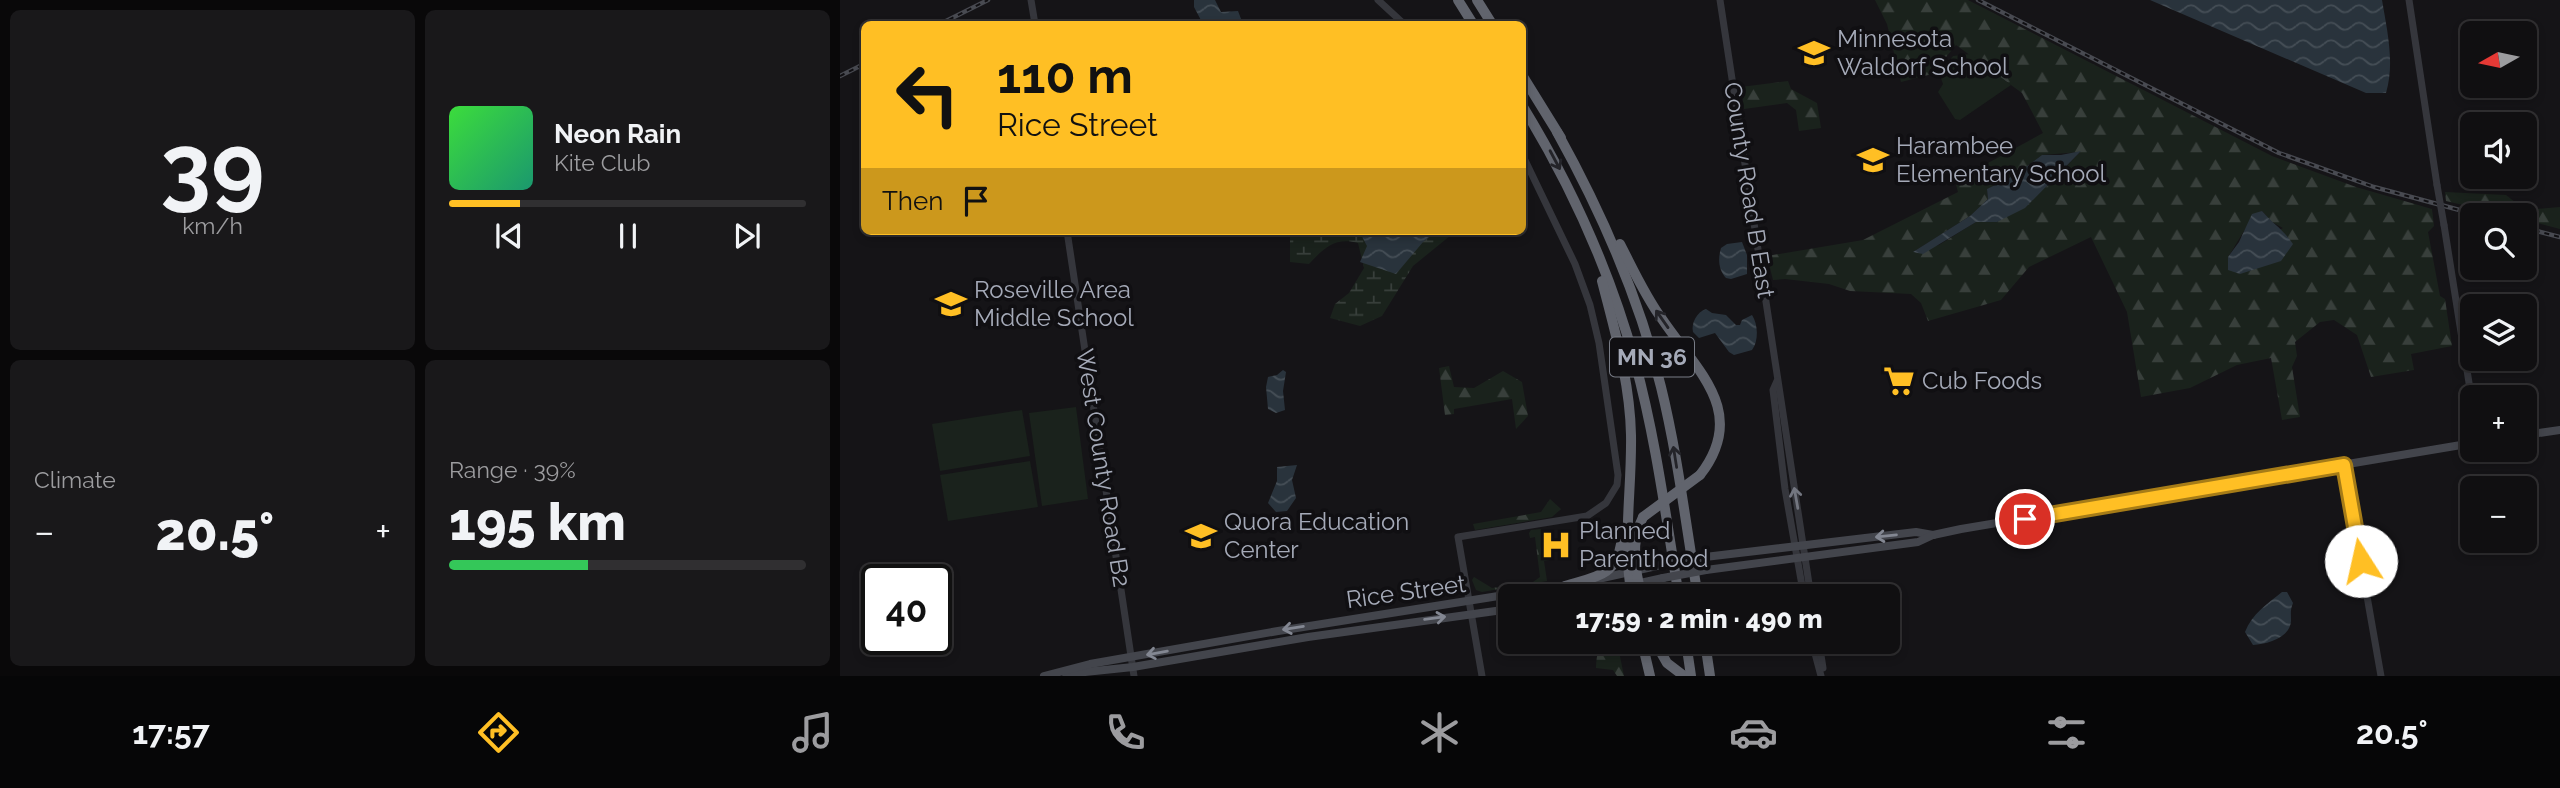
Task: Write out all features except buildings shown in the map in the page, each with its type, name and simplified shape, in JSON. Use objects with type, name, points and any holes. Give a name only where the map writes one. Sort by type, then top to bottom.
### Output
[{"type":"highway","points":[[1458,0],[1471,21]]},
{"type":"highway","points":[[1477,0],[1490,21]]},
{"type":"highway","name":"MN 36","points":[[1526,82],[1583,178],[1612,239],[1647,337],[1674,447],[1696,584]]},
{"type":"highway","name":"MN 36","points":[[1526,112],[1552,155],[1583,218],[1616,301],[1642,388],[1677,584]]},
{"type":"highway","points":[[1557,132],[1592,186],[1651,302],[1700,371],[1717,402],[1721,429],[1719,442],[1709,464],[1700,475],[1643,517],[1635,541],[1632,571]]},
{"type":"highway","points":[[1570,584],[1609,570],[1618,561],[1627,506],[1631,449],[1626,381],[1618,342],[1583,218]]},
{"type":"highway","points":[[1627,506],[1633,584]]},
{"type":"highway","points":[[1645,654],[1650,676]]},
{"type":"highway","points":[[1662,654],[1667,663],[1684,676]]},
{"type":"highway","points":[[1688,654],[1691,676]]},
{"type":"highway","points":[[1707,654],[1710,676]]},
{"type":"main road","points":[[2537,433],[2560,429]]},
{"type":"main road","name":"Rice Street","points":[[1648,584],[1706,570],[1918,542],[1933,535],[2460,445]]},
{"type":"main road","name":"Rice Street","points":[[1574,584],[1705,557],[1799,544],[1916,532],[1933,535]]},
{"type":"main road","name":"Rice Street","points":[[1048,675],[1090,664],[1278,631],[1498,597]]},
{"type":"main road","name":"Rice Street","points":[[1048,675],[1134,672],[1308,637],[1498,611]]},
{"type":"street","points":[[1031,0],[1034,21]]},
{"type":"street","points":[[1378,0],[1401,21]]},
{"type":"street","name":"County Road B East","points":[[1720,0],[1777,380],[1781,390],[1801,558]]},
{"type":"street","points":[[2409,0],[2469,385]]},
{"type":"street","points":[[1482,676],[1458,537],[1587,516],[1606,503],[1617,485],[1618,464],[1599,343],[1590,305],[1575,264],[1526,162]]},
{"type":"street","name":"West County Road B2","points":[[1068,235],[1134,672]]},
{"type":"street","points":[[2344,465],[2381,676]]},
{"type":"street","points":[[1801,558],[1803,584]]},
{"type":"street","points":[[1801,558],[1808,584]]},
{"type":"street","points":[[1816,654],[1823,676]]},
{"type":"street","points":[[1820,654],[1823,676]]},
{"type":"green space","points":[[1875,0],[1968,0],[2272,156],[2356,187],[2432,209],[2434,226],[2428,232],[2440,296],[2445,299],[2452,346],[2411,354],[2414,370],[2371,377],[2357,335],[2334,320],[2320,322],[2295,342],[2297,356],[2292,367],[2300,417],[2282,420],[2271,358],[2237,365],[2190,388],[2141,397],[2127,312],[2091,237],[2029,267],[2001,300],[1928,321],[1921,303],[1911,294],[1850,291],[1829,284],[1773,280],[1767,256],[1863,240],[1958,192],[1955,181],[2043,133],[2022,93],[1956,45],[1932,74],[1901,82],[1887,24]],"holes":[[[2080,152],[2050,184],[1997,221],[1976,222],[1939,245],[1913,252],[1970,216],[1988,199],[1987,189],[2015,175],[2042,155]],[[2262,211],[2272,222],[2283,228],[2228,257],[2247,226]]]},
{"type":"green space","points":[[1970,54],[2011,85],[1960,120],[1955,119],[1938,92],[1943,84],[1939,73],[1953,56]]},
{"type":"green space","points":[[1788,81],[1791,89],[1817,103],[1821,128],[1799,131],[1796,110],[1787,103],[1744,109],[1741,87]]},
{"type":"green space","points":[[2445,192],[2506,195],[2516,203],[2460,204],[2446,201]]},
{"type":"green space","points":[[2560,207],[2560,229],[2537,223],[2537,209]]},
{"type":"green space","points":[[1290,235],[1451,235],[1413,266],[1382,316],[1360,326],[1330,318],[1335,304],[1349,293],[1364,268],[1358,243],[1330,245],[1309,264],[1290,262]]},
{"type":"green space","points":[[1449,366],[1454,387],[1474,388],[1503,371],[1522,382],[1528,416],[1516,429],[1512,399],[1454,409],[1454,414],[1445,415],[1439,368]]},
{"type":"green space","points":[[1076,407],[1088,499],[1042,506],[1029,413]]},
{"type":"green space","points":[[1022,410],[1030,456],[940,471],[932,424]]},
{"type":"green space","points":[[1030,461],[1038,507],[948,521],[940,475]]},
{"type":"green space","points":[[1550,499],[1561,509],[1552,517],[1475,530],[1473,524],[1541,512]]},
{"type":"green space","points":[[1541,529],[1546,558],[1550,560],[1544,561],[1547,581],[1519,584],[1533,582],[1540,577],[1535,537],[1530,538],[1531,530]]},
{"type":"green space","points":[[1474,577],[1492,588],[1498,587],[1498,589],[1482,592],[1476,590],[1472,580]]},
{"type":"green space","points":[[1598,654],[1619,654],[1624,676],[1617,676],[1613,670],[1596,668]]},
{"type":"water","points":[[1194,0],[1215,0],[1221,12],[1238,11],[1242,21],[1201,21],[1194,7]]},
{"type":"water","points":[[2150,0],[2382,0],[2390,58],[2386,93],[2366,93]]},
{"type":"water","points":[[2081,151],[2025,208],[1997,222],[1976,222],[1923,254],[1913,252],[1970,216],[1988,199],[1987,189],[2015,175],[2042,155]]},
{"type":"water","points":[[2262,211],[2293,244],[2281,261],[2240,274],[2228,270],[2228,257],[2239,242],[2252,214]]},
{"type":"water","points":[[1361,235],[1432,235],[1396,274],[1360,262],[1367,246]]},
{"type":"water","points":[[1742,242],[1747,255],[1747,274],[1726,278],[1719,263],[1721,248],[1727,244]]},
{"type":"water","points":[[1706,309],[1712,313],[1726,315],[1736,325],[1740,325],[1742,320],[1752,315],[1757,332],[1752,350],[1734,355],[1715,333],[1699,338],[1693,332],[1693,325],[1697,315]]},
{"type":"water","points":[[1283,370],[1286,372],[1283,391],[1285,410],[1276,413],[1268,409],[1266,387],[1268,377]]},
{"type":"water","points":[[1297,465],[1292,480],[1296,498],[1287,511],[1276,512],[1268,503],[1277,481],[1277,467]]},
{"type":"water","points":[[2282,592],[2287,592],[2293,603],[2290,627],[2277,639],[2253,645],[2245,632],[2248,626],[2260,610]]},
{"type":"railway","points":[[946,21],[988,0]]},
{"type":"railway","points":[[1978,0],[2279,153],[2374,187],[2460,210]]},
{"type":"railway","points":[[840,76],[861,66]]},
{"type":"railway","points":[[2537,231],[2560,237]]},
{"type":"place","name":"Minnesota Waldorf School","points":[[1814,53]]},
{"type":"place","name":"Harambee Elementary School","points":[[1873,160]]},
{"type":"place","name":"Roseville Area Middle School","points":[[951,304]]},
{"type":"place","name":"Cub Foods","points":[[1899,381]]},
{"type":"place","name":"Quora Education Center","points":[[1201,536]]},
{"type":"place","name":"Planned Parenthood","points":[[1556,545]]},
{"type":"route","points":[[2025,519],[2344,465],[2361,561]]}]
